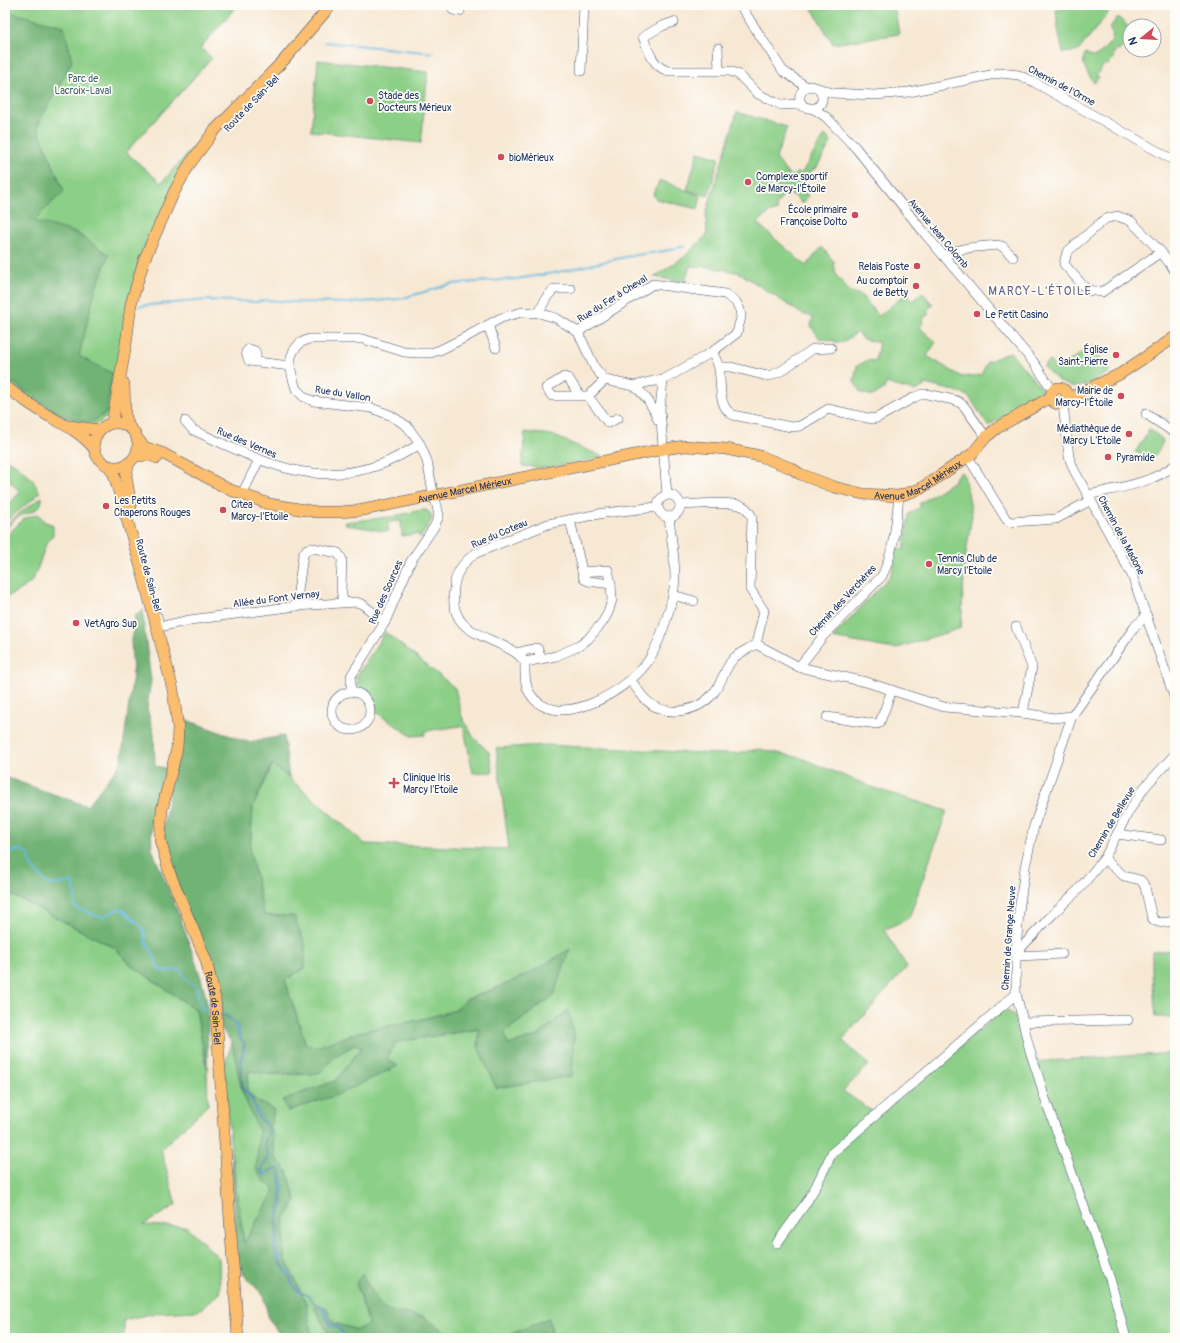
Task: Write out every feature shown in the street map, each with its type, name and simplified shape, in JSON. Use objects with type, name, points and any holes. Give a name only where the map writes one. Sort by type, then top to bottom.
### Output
[{"type":"main road","name":"Route de Sain-Bel","points":[[112,423],[126,344],[130,307],[144,260],[174,192],[189,165],[214,132],[284,60],[331,5]]},
{"type":"main road","name":"Route de Sain-Bel","points":[[169,205],[196,165],[220,135],[273,81],[338,5]]},
{"type":"main road","name":"Avenue Marcel Mérieux","points":[[138,439],[144,447],[164,454],[228,489],[269,504],[317,512],[363,510],[435,499],[664,452],[725,453],[790,473],[800,474],[834,487],[863,494],[899,496],[920,489],[968,457],[986,437],[997,428],[1020,416],[1041,402],[1059,396],[1084,391],[1120,374],[1175,336]]},
{"type":"main road","name":"Route de Sain-Bel","points":[[126,344],[124,414],[129,427]]},
{"type":"main road","points":[[5,386],[46,414],[83,436],[93,447],[97,457],[102,463],[109,466],[116,468],[123,466],[133,459],[138,445],[138,439],[129,427],[124,424],[112,423],[103,426],[98,430],[93,447]]},
{"type":"main road","points":[[68,426],[98,430]]},
{"type":"main road","name":"Avenue Marcel Mérieux","points":[[133,459],[149,455],[183,470],[224,493],[269,510],[318,517],[339,518],[363,516],[414,507],[435,499]]},
{"type":"main road","name":"Route de Sain-Bel","points":[[133,459],[126,475],[128,498],[163,626],[178,728],[177,748],[162,810],[160,840],[170,874],[206,960],[215,998],[238,1338]]},
{"type":"main road","name":"Route de Sain-Bel","points":[[109,466],[114,475],[124,509],[173,689]]},
{"type":"street","points":[[581,71],[584,5]]},
{"type":"street","points":[[740,5],[775,60],[783,71],[792,78],[802,95],[807,108],[817,108],[822,101],[832,93]]},
{"type":"street","points":[[674,22],[662,26],[642,37],[655,64],[661,69],[668,71],[729,71],[738,74],[758,94],[782,105],[789,105],[811,86],[818,89],[822,95],[822,101]]},
{"type":"street","points":[[718,48],[719,70]]},
{"type":"street","name":"Chemin de l'Orme","points":[[818,89],[832,93],[875,95],[909,92],[1000,73],[1019,75],[1175,161]]},
{"type":"street","name":"Avenue Jean Colomb","points":[[822,101],[826,117]]},
{"type":"street","name":"Avenue Jean Colomb","points":[[814,109],[826,117],[855,147],[1035,364],[1051,378],[1059,396]]},
{"type":"street","points":[[1161,252],[1102,292],[1087,290],[1064,264],[1067,252],[1105,219],[1117,216],[1131,221],[1161,252],[1175,271]]},
{"type":"street","points":[[944,256],[961,250],[998,245],[1002,246],[1013,257]]},
{"type":"street","name":"Rue du Fer à Cheval","points":[[578,332],[653,284],[725,294],[736,302],[740,310],[741,317],[740,326],[737,333],[712,352],[663,380],[634,386]]},
{"type":"street","points":[[539,312],[546,298],[554,289],[570,288]]},
{"type":"street","points":[[256,362],[290,366],[290,357],[294,350],[300,343],[309,339],[363,339],[404,352],[430,353],[440,350],[501,318],[522,312],[539,312],[556,318],[578,332],[595,368],[606,380],[634,386],[642,392],[648,400],[662,429]]},
{"type":"street","points":[[488,325],[496,348]]},
{"type":"street","points":[[719,367],[731,367],[769,376],[781,371],[813,349],[831,348]]},
{"type":"street","points":[[712,352],[719,367],[722,402],[726,410],[733,415],[791,427],[800,426],[828,409],[872,419],[877,418],[915,397],[928,394],[960,402],[986,437]]},
{"type":"street","name":"Rue du Vallon","points":[[290,366],[296,389],[304,397],[313,401],[371,408],[390,415],[407,426],[420,444],[427,461],[435,499]]},
{"type":"street","points":[[606,380],[584,396],[608,423],[618,418]]},
{"type":"street","points":[[663,380],[660,409],[668,495]]},
{"type":"street","name":"Chemin de la Madone","points":[[1059,396],[1069,457],[1132,575],[1175,699]]},
{"type":"street","points":[[1146,414],[1175,433]]},
{"type":"street","name":"Rue des Vernes","points":[[185,421],[193,430],[259,460],[301,472],[340,473],[364,470],[384,463],[420,444]]},
{"type":"street","points":[[968,457],[1006,519],[1010,522],[1056,519],[1089,497],[1149,479],[1165,472],[1175,465]]},
{"type":"street","points":[[242,494],[259,460]]},
{"type":"street","points":[[668,495],[676,497],[680,505],[677,514],[668,518],[660,514],[657,507],[660,499],[668,495]]},
{"type":"street","name":"Chemin des Verchères","points":[[799,667],[824,635],[882,576],[887,566],[896,524],[899,496]]},
{"type":"street","name":"Rue des Sources","points":[[351,691],[351,676],[385,622],[411,561],[434,527],[439,516],[435,499]]},
{"type":"street","points":[[631,681],[646,700],[655,706],[678,711],[688,710],[697,707],[706,701],[718,686],[733,658],[756,644],[764,611],[750,589],[752,517],[744,506],[738,504],[707,503],[680,505]]},
{"type":"street","name":"Rue du Coteau","points":[[525,662],[516,653],[475,633],[465,626],[459,618],[454,606],[454,582],[459,570],[467,559],[476,553],[548,524],[610,512],[657,507]]},
{"type":"street","points":[[582,572],[608,570],[612,600],[602,623],[596,631],[579,646],[570,651],[556,656],[525,662],[526,683],[529,692],[542,705],[560,710],[570,710],[596,702],[631,681],[650,659],[657,644],[672,595],[675,578],[668,518]]},
{"type":"street","points":[[570,520],[584,578],[588,581],[611,584]]},
{"type":"street","points":[[296,606],[303,555],[307,550],[313,548],[333,551],[341,555],[341,588],[343,602]]},
{"type":"street","points":[[672,595],[694,601]]},
{"type":"street","points":[[148,596],[152,598],[159,624],[163,626]]},
{"type":"street","name":"Allée du Font Vernay","points":[[163,626],[196,619],[296,606],[343,602],[356,602],[362,604],[385,622]]},
{"type":"street","name":"Chemin de Grange Neuve","points":[[777,1243],[806,1203],[832,1154],[1016,994],[1016,954],[1019,911],[1025,867],[1034,826],[1072,716],[1136,624],[1147,616]]},
{"type":"street","points":[[1016,627],[1032,667],[1023,713]]},
{"type":"street","points":[[756,644],[799,667],[866,682],[944,707],[1023,713],[1054,718],[1072,716]]},
{"type":"street","points":[[516,653],[536,648],[538,649],[541,659]]},
{"type":"street","points":[[827,717],[877,724],[880,722],[892,690]]},
{"type":"street","points":[[351,691],[357,692],[367,699],[371,711],[365,724],[352,730],[347,730],[339,726],[333,719],[332,707],[337,697],[342,693],[351,691]]},
{"type":"street","name":"Chemin de Bellevue","points":[[1016,954],[1054,913],[1079,889],[1104,859],[1129,811],[1144,788],[1175,754]]},
{"type":"street","points":[[1117,834],[1161,840]]},
{"type":"street","points":[[1104,859],[1124,876],[1143,882],[1154,921],[1157,923],[1175,921]]},
{"type":"street","points":[[1016,954],[1062,954]]},
{"type":"street","points":[[1016,994],[1043,1093],[1110,1278],[1126,1338]]},
{"type":"street","points":[[1022,1019],[1064,1017],[1073,1014]]},
{"type":"street","points":[[1022,1019],[1128,1020]]},
{"type":"green space","name":"Parc de Lacroix-Laval","points":[[5,5],[238,5],[200,48],[212,58],[126,152],[161,183],[198,142],[202,144],[143,251],[108,416],[99,423],[92,425],[83,425],[60,416],[35,401],[5,379]]},
{"type":"green space","points":[[810,5],[894,5],[899,34],[833,44]]},
{"type":"green space","points":[[1062,5],[1111,5],[1112,8],[1078,51],[1063,53],[1056,10],[1063,9]]},
{"type":"green space","points":[[5,11],[64,26],[72,61],[37,127],[64,191],[34,221],[77,233],[109,255],[95,291],[79,356],[112,373],[106,413],[92,422],[82,421],[60,414],[5,377]]},
{"type":"green space","points":[[1118,17],[1122,21],[1122,48],[1119,51],[1116,50],[1112,56],[1114,57],[1107,66],[1105,64],[1096,75],[1099,77],[1094,83],[1085,68],[1083,60],[1084,56],[1086,53],[1094,57],[1107,46],[1112,38],[1112,31],[1110,27]]},
{"type":"green space","name":"Stade des Docteurs Mérieux","points":[[318,60],[428,72],[421,143],[311,131]]},
{"type":"green space","points":[[737,112],[787,127],[776,158],[786,172],[793,177],[797,172],[801,174],[825,135],[831,142],[817,167],[811,171],[805,182],[805,189],[808,197],[802,204],[795,196],[785,192],[776,206],[778,211],[770,212],[757,223],[806,266],[822,247],[835,263],[833,265],[836,275],[850,292],[861,295],[879,316],[906,294],[912,301],[922,292],[933,305],[927,310],[929,314],[922,319],[924,322],[920,326],[922,330],[936,342],[927,356],[962,377],[981,375],[987,362],[1010,352],[1041,388],[1038,395],[988,426],[970,398],[963,393],[925,384],[923,387],[914,391],[886,383],[884,389],[873,396],[861,393],[854,382],[857,366],[868,360],[875,361],[879,343],[863,339],[858,332],[841,343],[820,339],[811,326],[813,317],[802,314],[740,273],[711,267],[690,266],[685,282],[654,277],[684,257],[707,235],[706,214]]},
{"type":"green space","points":[[698,152],[719,158],[708,196],[687,190]]},
{"type":"green space","points":[[660,180],[701,196],[698,209],[656,199],[653,194]]},
{"type":"green space","points":[[1092,346],[1110,372],[1088,384],[1073,387],[1062,383],[1044,367],[1045,364],[1050,361],[1057,370]]},
{"type":"green space","points":[[1150,429],[1163,440],[1159,451],[1150,456],[1135,452],[1148,434],[1148,430]]},
{"type":"green space","points":[[525,432],[552,435],[604,457],[547,468],[522,466]]},
{"type":"green space","points":[[5,458],[15,464],[32,479],[40,493],[5,522],[5,509],[20,492],[5,477]]},
{"type":"green space","name":"Tennis Club de Marcy l'Etoile","points":[[961,472],[964,476],[968,492],[972,516],[965,559],[961,628],[894,649],[832,638],[891,575],[896,548],[904,550],[909,514],[921,507],[919,504],[954,481],[957,475]]},
{"type":"green space","points":[[42,497],[42,502],[38,508],[18,517],[5,530],[5,527],[20,513]]},
{"type":"green space","points":[[425,510],[431,514],[432,519],[421,537],[419,537],[418,534],[402,536],[401,521],[388,522],[388,531],[347,525],[345,523],[390,517]]},
{"type":"green space","points":[[38,514],[45,522],[52,524],[53,535],[46,544],[31,582],[22,589],[5,598],[5,538],[23,519]]},
{"type":"green space","points":[[143,609],[151,680],[147,708],[154,734],[155,766],[166,768],[156,799],[151,828],[152,849],[181,920],[206,997],[208,1026],[207,1068],[196,1010],[131,965],[115,948],[10,894],[5,902],[5,777],[87,806],[121,763],[133,674],[131,640],[135,616]]},
{"type":"green space","points":[[385,632],[455,688],[462,717],[474,738],[489,752],[493,772],[473,773],[464,729],[461,726],[425,731],[425,735],[411,736],[376,712],[376,706],[372,697],[359,686],[357,676]]},
{"type":"green space","points":[[181,718],[247,742],[284,736],[289,778],[272,764],[253,807],[250,851],[264,915],[294,916],[305,944],[305,968],[285,980],[306,1045],[319,1046],[359,1032],[419,1020],[456,1010],[465,1000],[532,972],[570,949],[553,996],[505,1032],[508,1045],[538,1036],[568,1010],[574,1034],[572,1076],[496,1088],[478,1047],[479,1029],[396,1042],[387,1059],[398,1066],[337,1095],[288,1111],[283,1100],[335,1081],[362,1047],[355,1044],[334,1057],[319,1074],[268,1074],[249,1071],[247,1090],[255,1100],[274,1110],[271,1124],[275,1157],[287,1171],[296,1200],[284,1220],[285,1258],[306,1303],[311,1331],[308,1338],[282,1338],[269,1319],[263,1295],[243,1274],[237,1252],[231,1152],[244,1243],[275,1190],[264,1181],[256,1169],[259,1132],[242,1091],[232,1043],[222,1029],[218,994],[170,865],[163,829]]},
{"type":"green space","points":[[545,745],[719,754],[738,753],[759,749],[801,758],[874,788],[947,811],[909,918],[884,930],[907,967],[842,1040],[869,1065],[843,1091],[879,1116],[1004,1009],[1018,1017],[1029,1062],[1175,1053],[1175,1338],[553,1338],[549,1318],[503,1338],[454,1338],[424,1317],[383,1310],[356,1283],[369,1324],[357,1330],[334,1323],[314,1307],[331,1338],[308,1338],[311,1331],[306,1303],[285,1258],[284,1220],[296,1200],[287,1171],[275,1157],[271,1124],[274,1110],[255,1100],[247,1090],[249,1070],[268,1074],[319,1074],[334,1057],[356,1044],[362,1047],[335,1081],[283,1100],[289,1110],[397,1066],[387,1059],[396,1042],[480,1029],[496,1088],[571,1076],[574,1034],[568,1010],[538,1036],[508,1045],[505,1032],[553,996],[569,950],[532,972],[465,1000],[456,1010],[419,1020],[359,1032],[319,1046],[306,1045],[264,915],[250,851],[253,807],[273,764],[365,844],[509,849],[496,748]]},
{"type":"green space","points":[[10,894],[115,948],[131,965],[196,1010],[207,1068],[208,1105],[161,1149],[176,1205],[143,1225],[187,1227],[219,1258],[220,1293],[198,1311],[155,1313],[124,1320],[124,1338],[5,1338],[5,902]]},
{"type":"green space","points":[[1175,950],[1175,1017],[1156,1017],[1152,975],[1152,952]]},
{"type":"green space","points":[[232,1043],[242,1091],[260,1132],[256,1169],[264,1181],[275,1190],[244,1244],[231,1152],[224,1067]]},
{"type":"green space","points":[[362,1274],[383,1309],[424,1317],[454,1338],[331,1338],[314,1307],[326,1307],[334,1323],[357,1330],[369,1324],[356,1283]]},
{"type":"green space","points":[[549,1318],[553,1338],[503,1338]]},
{"type":"water","points":[[220,1014],[226,1016],[236,1023],[240,1036],[245,1044],[241,1066],[243,1086],[252,1098],[260,1118],[270,1129],[265,1142],[265,1147],[264,1142],[269,1128],[259,1119],[252,1101],[243,1090],[240,1062],[244,1044],[239,1038],[236,1028],[230,1019]]},
{"type":"water","points":[[265,1147],[270,1156],[262,1169],[263,1172],[266,1174],[270,1170],[277,1168],[281,1171],[283,1187],[282,1203],[277,1222],[279,1230],[276,1242],[277,1251],[282,1264],[290,1274],[292,1282],[298,1290],[309,1296],[316,1304],[322,1305],[331,1324],[339,1327],[347,1338],[344,1338],[338,1328],[330,1326],[321,1307],[315,1304],[306,1295],[297,1291],[278,1260],[274,1249],[274,1243],[277,1231],[276,1221],[281,1201],[280,1171],[278,1169],[272,1170],[266,1176],[261,1173],[261,1168],[268,1156]]},
{"type":"waterway","points":[[325,42],[435,53]]},
{"type":"waterway","points":[[139,306],[207,300],[257,302],[266,300],[348,303],[400,299],[451,284],[516,279],[554,273],[630,256],[685,246]]},
{"type":"waterway","points":[[5,851],[14,852],[20,849],[29,855],[31,866],[47,883],[52,885],[73,882],[75,893],[74,905],[76,908],[96,916],[103,917],[115,910],[120,909],[125,911],[144,931],[146,943],[151,949],[159,970],[180,970],[188,982],[195,985],[202,1009],[213,1012]]},
{"type":"place","name":"Stade des Docteurs Mérieux","points":[[370,101]]},
{"type":"place","name":"bioMérieux","points":[[501,157]]},
{"type":"place","name":"Complexe sportif de Marcy-l'Étoile","points":[[748,182]]},
{"type":"place","name":"École primaire Françoise Dolto","points":[[855,215]]},
{"type":"place","name":"Relais Poste","points":[[917,266]]},
{"type":"place","name":"Au comptoir de Betty","points":[[916,286]]},
{"type":"place","name":"Le Petit Casino","points":[[977,314]]},
{"type":"place","name":"Église Saint-Pierre","points":[[1116,355]]},
{"type":"place","name":"Mairie de Marcy-l'Étoile","points":[[1121,396]]},
{"type":"place","name":"Médiathèque de Marcy L'Etoile","points":[[1129,434]]},
{"type":"place","name":"Pyramide","points":[[1108,457]]},
{"type":"place","name":"Les Petits Chaperons Rouges","points":[[106,506]]},
{"type":"place","name":"Citea Marcy-l'Etoile","points":[[223,510]]},
{"type":"place","name":"Tennis Club de Marcy l'Etoile","points":[[929,564]]},
{"type":"place","name":"VetAgro Sup","points":[[76,623]]},
{"type":"place","name":"Clinique Iris Marcy l'Etoile","points":[[394,783]]},
{"type":"district","name":"MARCY-L'ÉTOILE","points":[[1040,291]]}]
